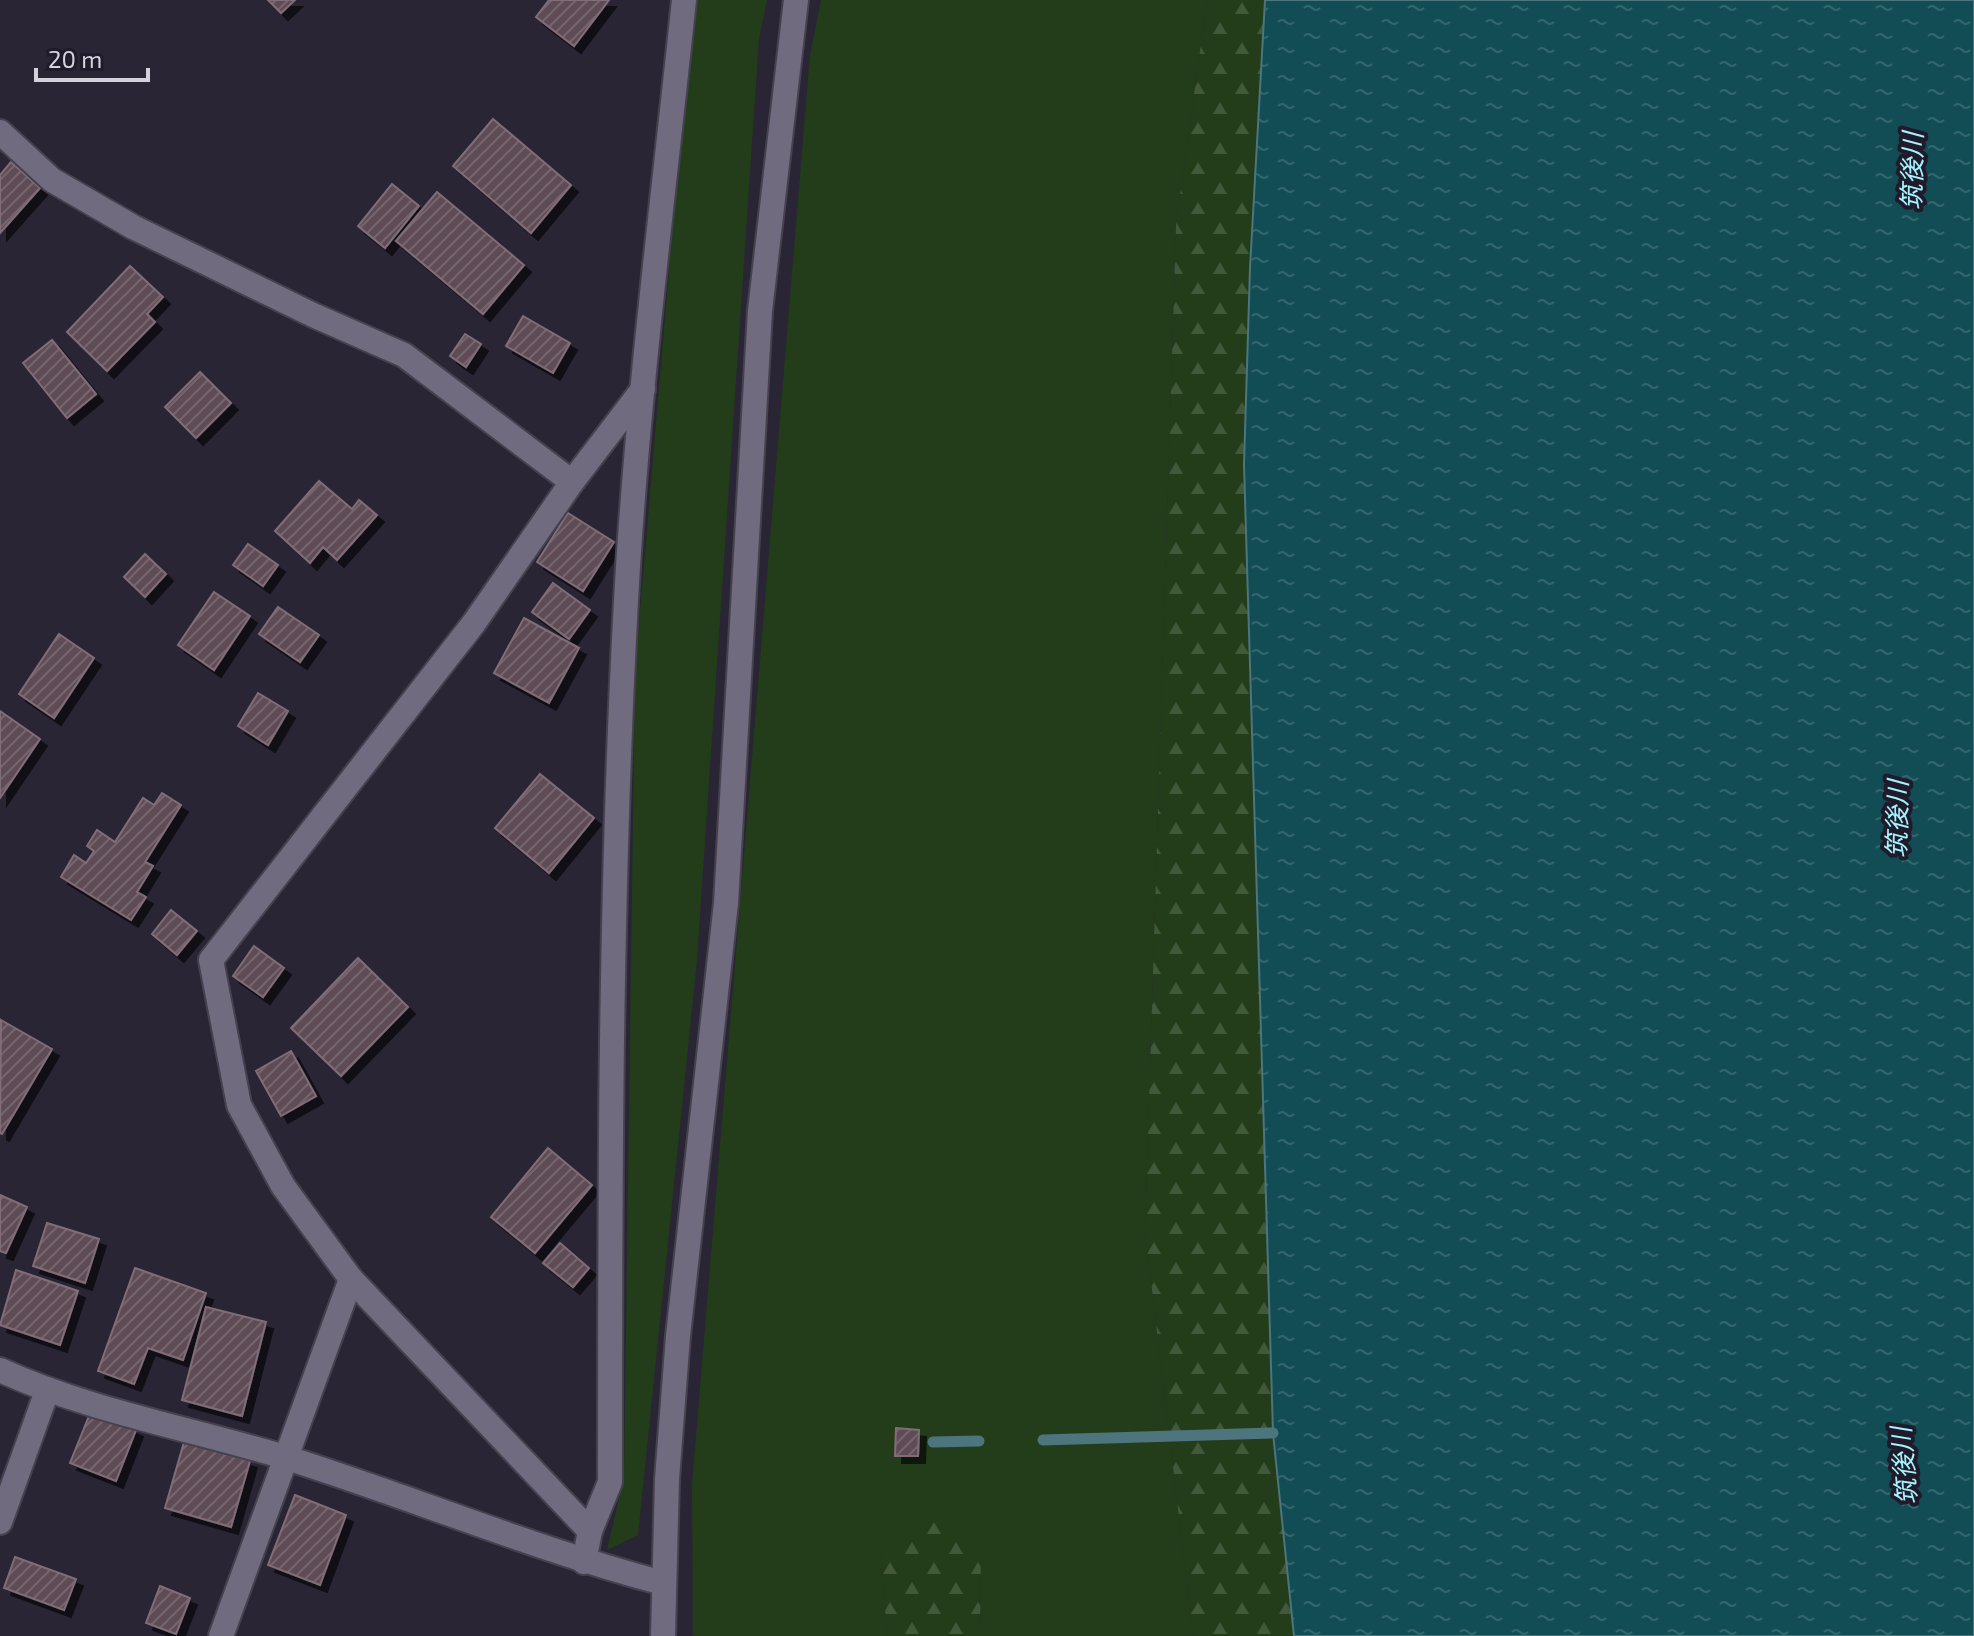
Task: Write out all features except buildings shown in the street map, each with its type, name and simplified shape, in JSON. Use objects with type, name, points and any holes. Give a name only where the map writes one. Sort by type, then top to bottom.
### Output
[{"type":"street","points":[[584,1562],[590,1531],[610,1482],[618,771],[626,597],[643,389],[684,0]]},
{"type":"street","points":[[663,1636],[663,1583],[678,1336],[726,903],[760,311],[796,0]]},
{"type":"street","points":[[0,132],[52,180],[133,227],[313,315],[404,355],[572,482]]},
{"type":"street","points":[[590,1531],[351,1279],[283,1186],[239,1105],[211,960],[474,623],[572,482],[643,389]]},
{"type":"street","points":[[221,1636],[351,1279]]},
{"type":"street","points":[[0,1370],[47,1391],[284,1457],[584,1562],[663,1583]]},
{"type":"street","points":[[0,1522],[47,1391]]},
{"type":"green space","points":[[692,0],[767,0],[759,39],[697,960],[638,1535],[607,1550],[624,1477],[635,670]]},
{"type":"green space","points":[[821,0],[1207,0],[1176,225],[1145,1231],[1193,1636],[980,1636],[981,1546],[881,1551],[887,1636],[693,1636],[692,1485],[810,55]]},
{"type":"green space","points":[[1207,0],[1265,0],[1250,268],[1244,465],[1273,1433],[1294,1636],[1193,1636],[1145,1231],[1176,225]]},
{"type":"green space","points":[[920,1516],[981,1546],[980,1636],[887,1636],[881,1551]]},
{"type":"water","name":"筑後川","points":[[1265,0],[1974,0],[1974,1636],[1294,1636],[1273,1433],[1244,465],[1250,268]]},
{"type":"waterway","points":[[1043,1440],[1273,1433]]},
{"type":"waterway","points":[[933,1442],[979,1441]]}]
